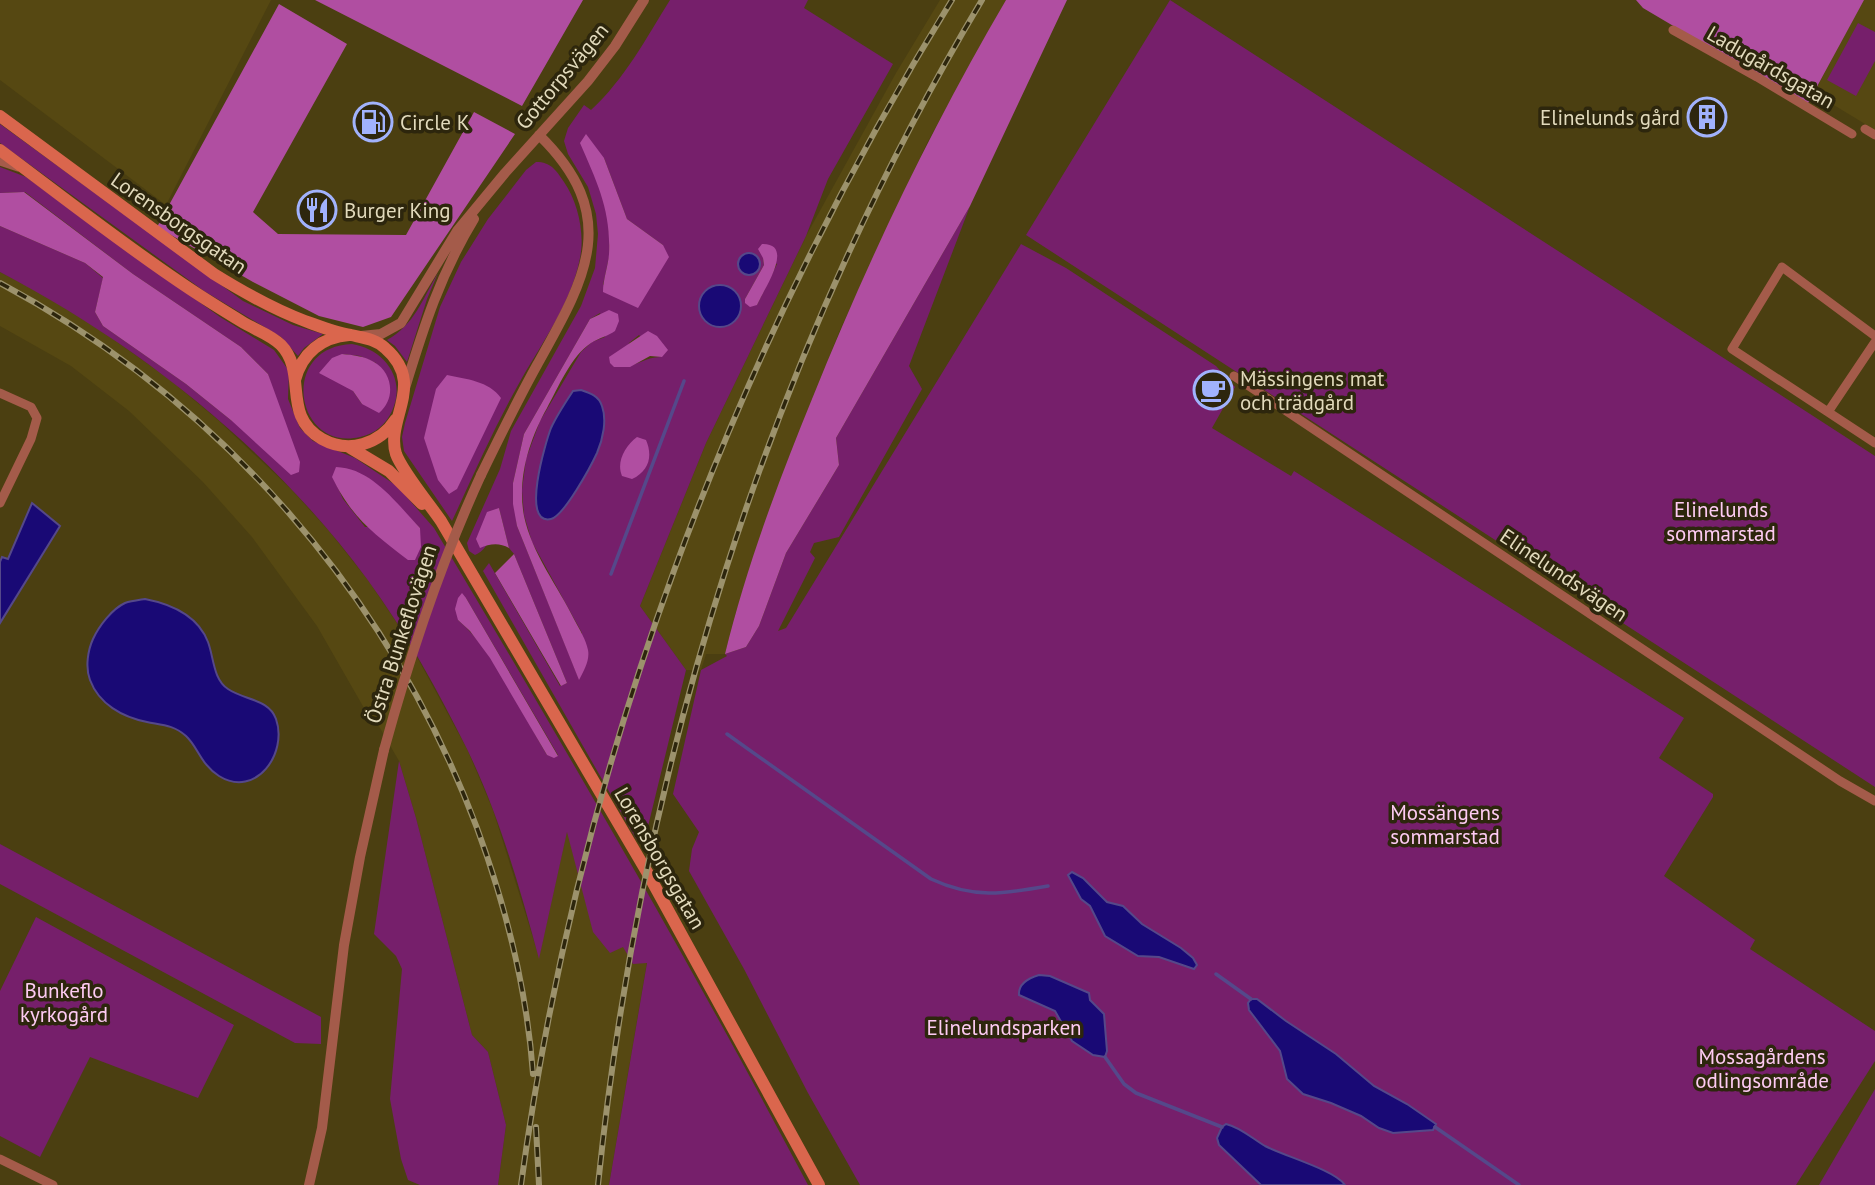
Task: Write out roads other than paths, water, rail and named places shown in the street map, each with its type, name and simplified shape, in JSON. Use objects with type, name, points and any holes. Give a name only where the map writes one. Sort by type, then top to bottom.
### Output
[{"type":"main road","name":"Lorensborgsgatan","points":[[0,116],[214,274],[246,294],[285,313],[374,341],[386,349],[399,367],[404,390],[394,440],[397,454],[461,555],[647,872],[819,1185]]},
{"type":"main road","name":"Lorensborgsgatan","points":[[0,150],[181,284],[281,345],[293,366],[296,405],[305,425],[323,439],[345,446],[377,462],[405,485],[439,523],[461,555]]},
{"type":"main road","points":[[294,384],[298,371],[312,350],[324,341],[354,335]]},
{"type":"main road","name":"Lorensborgsgatan","points":[[345,446],[365,444],[383,436],[400,412]]},
{"type":"street","name":"Gottorpsvägen","points":[[354,335],[381,334],[401,323],[457,231],[588,81],[645,0]]},
{"type":"street","name":"Ladugårdsgatan","points":[[1673,30],[1852,134]]},
{"type":"street","points":[[1865,129],[1875,135]]},
{"type":"street","name":"Östra Bunkeflovägen","points":[[309,1185],[322,1128],[344,945],[360,857],[384,750],[429,598],[481,475],[516,403],[564,319],[585,267],[588,221],[580,194],[569,170],[539,135]]},
{"type":"street","points":[[0,161],[28,171]]},
{"type":"street","name":"Gottorpsvägen","points":[[404,390],[428,313],[446,270],[467,231],[505,173]]},
{"type":"street","points":[[1828,412],[1875,339],[1782,267],[1732,349],[1875,443]]},
{"type":"street","name":"Elinelundsvägen","points":[[1234,376],[1840,781],[1875,801]]},
{"type":"street","points":[[0,393],[31,407],[37,418],[31,439],[3,488],[0,503]]},
{"type":"street","points":[[0,1159],[53,1185]]},
{"type":"waterway","points":[[611,574],[684,381]]},
{"type":"waterway","points":[[727,734],[931,879],[961,890],[989,893],[1048,886]]},
{"type":"waterway","points":[[1216,974],[1251,999]]},
{"type":"waterway","points":[[1105,1057],[1124,1084],[1136,1093],[1222,1127]]},
{"type":"waterway","points":[[1435,1127],[1519,1185]]},
{"type":"railway","points":[[521,1185],[547,1028],[581,873],[624,720],[674,570],[733,422],[799,278],[872,137],[952,0]]},
{"type":"railway","points":[[598,1185],[618,1029],[646,875],[681,722],[725,572],[777,424],[837,279],[905,137],[982,0]]},
{"type":"railway","points":[[0,283],[80,331],[155,385],[224,446],[288,512],[345,584],[396,661],[440,742],[477,828],[514,949],[526,1011],[533,1074]]},
{"type":"railway","points":[[536,1127],[539,1185]]},
{"type":"place","name":"Elinelunds gård","points":[[1707,117]]},
{"type":"place","name":"Circle K","points":[[373,122]]},
{"type":"place","name":"Burger King","points":[[317,210]]},
{"type":"place","name":"Mässingens mat och trädgård","points":[[1213,390]]},
{"type":"park label","name":"Elinelunds sommarstad","points":[[1721,521]]},
{"type":"park label","name":"Mossängens sommarstad","points":[[1445,824]]},
{"type":"park label","name":"Bunkeflo kyrkogård","points":[[64,1002]]},
{"type":"park label","name":"Elinelundsparken","points":[[1004,1027]]},
{"type":"park label","name":"Mossagårdens odlingsområde","points":[[1762,1068]]}]
